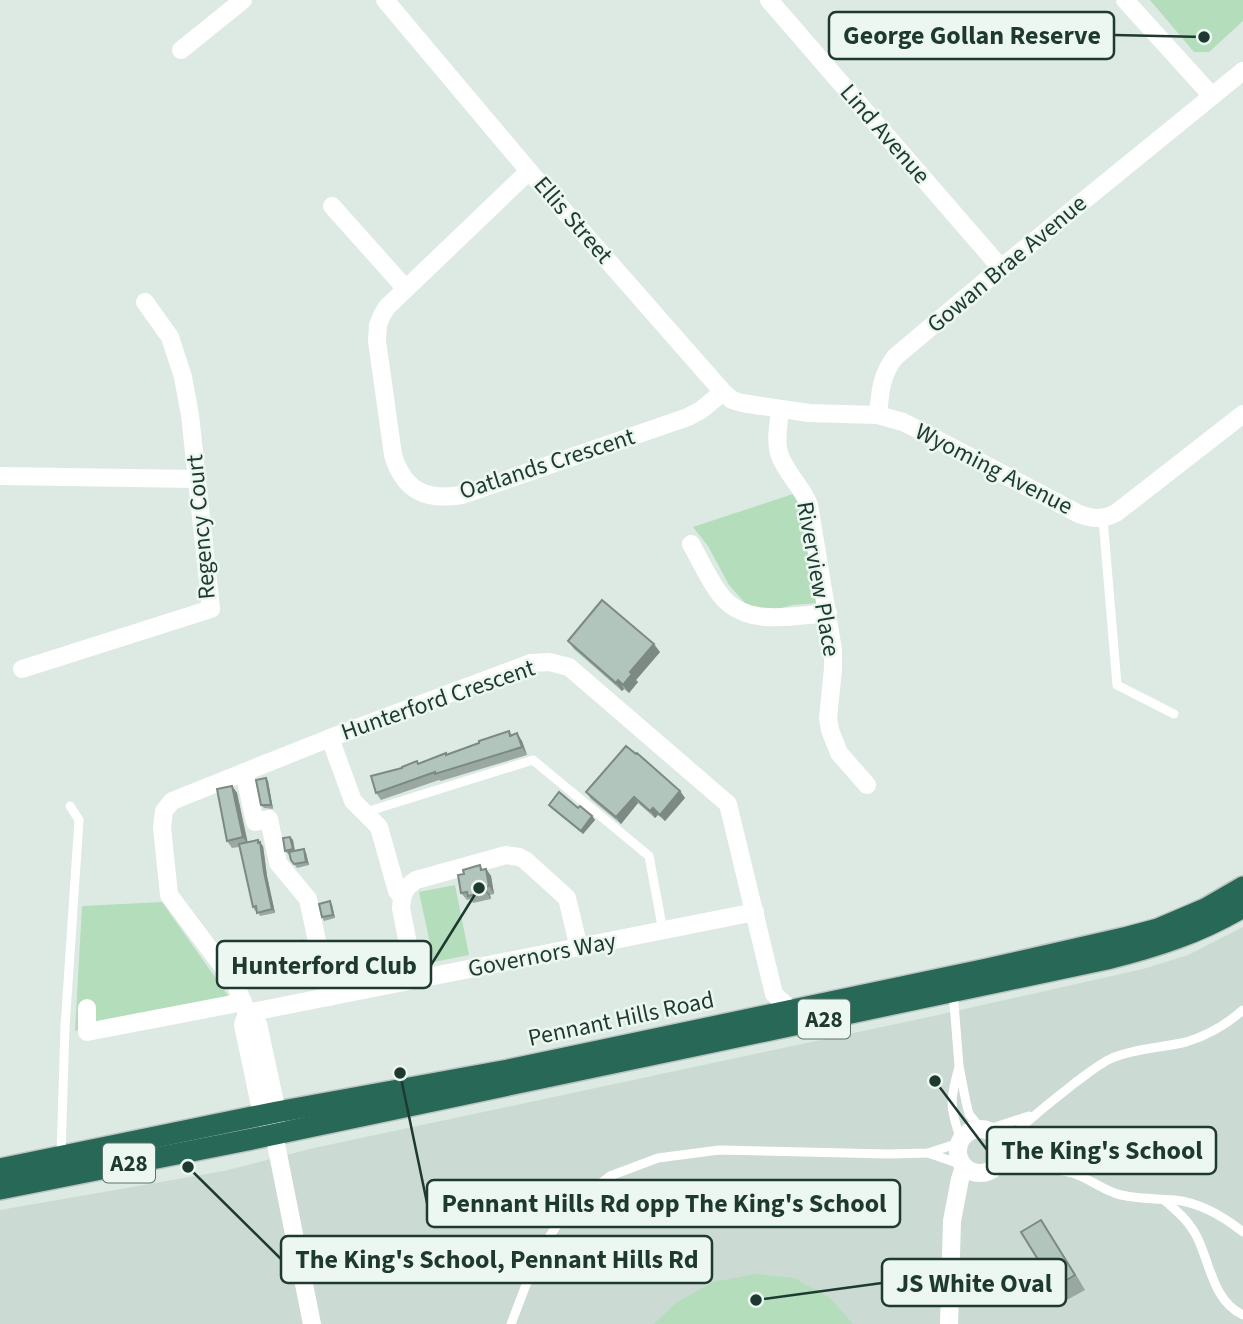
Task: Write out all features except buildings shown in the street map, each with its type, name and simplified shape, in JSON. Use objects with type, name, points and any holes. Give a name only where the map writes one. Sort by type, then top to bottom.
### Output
[{"type":"highway","name":"Pennant Hills Road","points":[[0,1169],[270,1113],[508,1070],[987,969],[1158,929],[1205,909],[1243,887]]},
{"type":"highway","name":"Pennant Hills Road","points":[[0,1189],[1147,950],[1186,936],[1243,907]]},
{"type":"street","points":[[181,50],[243,0]]},
{"type":"street","name":"Ellis Street","points":[[385,0],[529,171],[723,392],[737,402],[780,409]]},
{"type":"street","name":"Lind Avenue","points":[[769,0],[1001,268]]},
{"type":"street","points":[[1125,0],[1212,96]]},
{"type":"street","name":"Gowan Brae Avenue","points":[[878,415],[883,377],[895,357],[1243,72]]},
{"type":"street","name":"Oatlands Crescent","points":[[529,171],[382,315],[377,341],[393,455],[405,481],[415,489],[439,497],[463,495],[695,414],[723,392]]},
{"type":"street","points":[[332,206],[406,289]]},
{"type":"street","name":"Regency Court","points":[[22,669],[211,609],[190,415],[183,377],[170,337],[145,302]]},
{"type":"street","points":[[780,409],[809,413],[878,415]]},
{"type":"street","name":"Riverview Place","points":[[780,409],[777,443],[779,454],[805,494],[809,505],[828,612],[833,659],[828,705],[830,730],[839,753],[867,785]]},
{"type":"street","name":"Wyoming Avenue","points":[[878,415],[903,422],[1079,514],[1102,519],[1123,509],[1243,414]]},
{"type":"street","points":[[0,475],[197,479]]},
{"type":"street","points":[[691,544],[719,594],[733,607],[749,615],[770,618],[828,612]]},
{"type":"street","name":"Hunterford Crescent","points":[[274,1134],[243,1025],[245,1007],[235,983],[169,895],[162,827],[164,811],[172,801],[330,738],[531,663],[549,662],[569,667],[728,804],[774,994],[791,1010]]},
{"type":"street","points":[[330,738],[353,801],[379,827],[397,891],[402,897]]},
{"type":"street","points":[[244,772],[255,822],[269,819],[278,863],[309,899],[329,997]]},
{"type":"street","points":[[415,980],[402,918],[402,897],[405,889],[416,880],[506,855],[525,860],[567,898],[579,947]]},
{"type":"street","name":"Governors Way","points":[[88,1008],[87,1032],[245,1007],[329,997],[755,912]]},
{"type":"street","points":[[954,1205],[994,1160],[995,1136],[983,1129],[969,1131],[960,1141],[958,1155],[964,1166],[974,1172],[994,1160]]},
{"type":"street","points":[[274,1134],[312,1324]]},
{"type":"street","points":[[949,1324],[952,1221],[964,1166]]},
{"type":"lane","points":[[1102,519],[1117,685],[1174,714]]},
{"type":"lane","points":[[366,812],[533,760],[649,856],[663,931]]},
{"type":"lane","points":[[61,1157],[65,1027],[79,820],[70,806]]},
{"type":"lane","points":[[953,992],[959,1066],[969,1114],[983,1129],[1034,1115]]},
{"type":"lane","points":[[1243,1010],[1205,1035],[1140,1049],[1108,1060],[1034,1115],[994,1160],[1012,1167],[1059,1170],[1076,1174],[1120,1195],[1178,1200],[1196,1205],[1213,1211],[1243,1232]]},
{"type":"lane","points":[[511,1324],[537,1256],[568,1208],[610,1176],[658,1158],[719,1150],[928,1153],[960,1141],[952,1115],[952,1092],[959,1066]]},
{"type":"lane","points":[[928,1153],[964,1166]]},
{"type":"lane","points":[[1164,1200],[1190,1225],[1222,1298],[1234,1311],[1243,1315]]},
{"type":"shaded area","points":[[1243,927],[1243,1324],[0,1324],[0,1210],[224,1171],[314,1148],[1143,969],[1188,955]]},
{"type":"green space","points":[[1150,0],[1243,0],[1243,21],[1209,52],[1194,52]]},
{"type":"green space","points":[[793,494],[798,502],[818,603],[793,605],[766,612],[745,603],[729,585],[708,546],[693,527]]},
{"type":"green space","points":[[455,885],[469,955],[434,962],[419,892]]},
{"type":"green space","points":[[162,902],[229,997],[75,1031],[82,906]]},
{"type":"green space","points":[[756,1274],[794,1278],[830,1298],[853,1324],[654,1324],[677,1302],[713,1282]]},
{"type":"place","name":"George Gollan Reserve","points":[[1204,37]]},
{"type":"place","name":"Hunterford Club","points":[[479,888]]},
{"type":"place","name":"Pennant Hills Rd opp The King's School","points":[[400,1073]]},
{"type":"place","name":"The King's School","points":[[935,1081]]},
{"type":"place","name":"The King's School, Pennant Hills Rd","points":[[188,1167]]},
{"type":"place","name":"JS White Oval","points":[[756,1300]]}]
